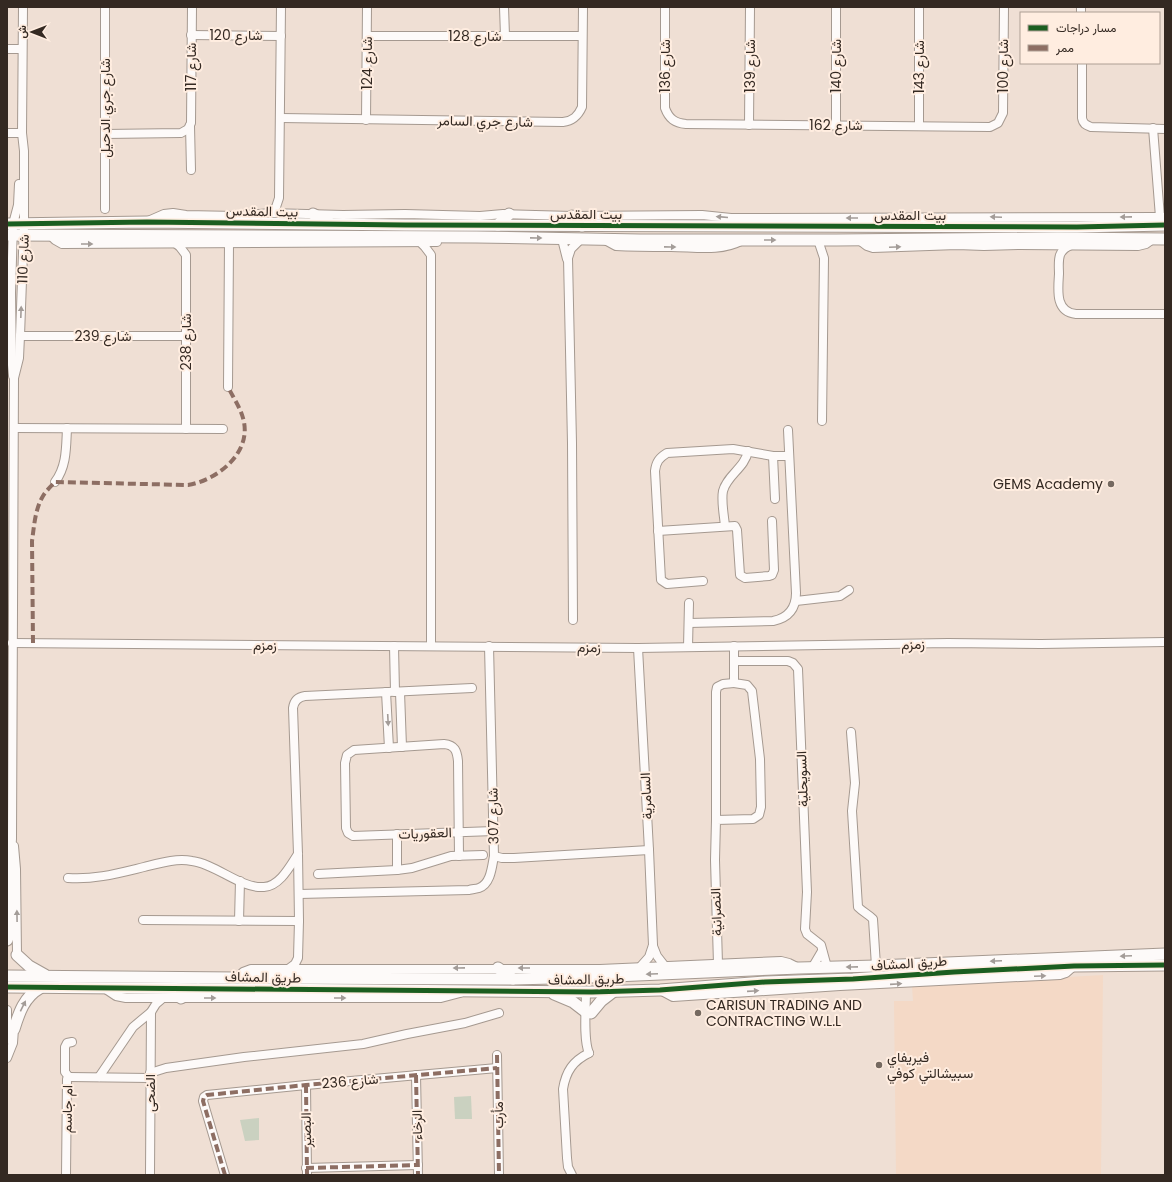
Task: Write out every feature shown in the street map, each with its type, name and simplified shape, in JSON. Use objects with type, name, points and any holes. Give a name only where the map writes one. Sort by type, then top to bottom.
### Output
[{"type":"street","name":"شارع 110","points":[[14,378],[12,371],[11,293],[15,230],[24,151],[22,136],[23,7]]},
{"type":"street","name":"شارع جري الدحيل","points":[[105,7],[105,209]]},
{"type":"street","name":"شارع 117","points":[[191,170],[187,129],[192,7]]},
{"type":"street","points":[[270,213],[276,207],[279,198],[281,7]]},
{"type":"street","name":"شارع 124","points":[[366,120],[367,7]]},
{"type":"street","points":[[504,7],[504,36]]},
{"type":"street","name":"شارع جري السامر","points":[[281,118],[569,121],[575,118],[582,107],[582,7]]},
{"type":"street","name":"شارع 136","points":[[666,7],[665,108],[667,113],[674,121]]},
{"type":"street","name":"شارع 139","points":[[749,125],[750,7]]},
{"type":"street","name":"شارع 140","points":[[836,7],[836,125]]},
{"type":"street","name":"شارع 143","points":[[919,7],[919,126]]},
{"type":"street","name":"شارع 100","points":[[998,123],[1003,113],[1004,7]]},
{"type":"street","name":"شارع 120","points":[[191,35],[281,36]]},
{"type":"street","name":"شارع 128","points":[[367,36],[582,36]]},
{"type":"street","points":[[7,49],[22,49]]},
{"type":"street","points":[[1082,64],[1082,118],[1084,124],[1091,127],[1165,129]]},
{"type":"street","name":"شارع 162","points":[[674,121],[686,124],[990,127],[998,123]]},
{"type":"street","points":[[1152,128],[1164,220]]},
{"type":"street","points":[[105,134],[177,134],[187,129]]},
{"type":"street","points":[[7,133],[22,136]]},
{"type":"street","points":[[279,198],[291,214]]},
{"type":"street","name":"بيت المقدس","points":[[147,222],[164,214],[173,213],[186,215],[236,216],[270,213],[343,216],[405,214],[480,216],[509,214],[572,216],[702,215],[731,218],[963,218],[984,216],[1015,218],[1164,220]]},
{"type":"street","points":[[313,214],[334,224]]},
{"type":"street","points":[[498,225],[509,214]]},
{"type":"street","points":[[572,216],[582,226]]},
{"type":"street","name":"بيت المقدس","points":[[15,230],[147,222],[909,227],[1164,220]]},
{"type":"street","points":[[573,620],[572,443],[568,263],[562,238],[571,233],[626,232],[662,226]]},
{"type":"street","points":[[824,258],[818,240],[831,232],[882,232],[909,227]]},
{"type":"street","name":"شارع 110","points":[[8,938],[9,875],[12,839],[10,795],[14,378],[19,358],[20,336],[15,230]]},
{"type":"street","name":"بيت المقدس","points":[[15,230],[51,236],[392,240],[420,242],[497,242],[510,238]]},
{"type":"street","name":"بيت المقدس","points":[[51,236],[62,244],[229,243],[510,238],[742,240],[1058,238],[1165,239]]},
{"type":"street","points":[[568,263],[571,249],[581,239]]},
{"type":"street","name":"بيت المقدس","points":[[859,240],[867,246],[873,248],[957,245],[1138,246],[1146,244],[1153,239]]},
{"type":"street","points":[[822,421],[824,258],[830,245],[836,240]]},
{"type":"street","points":[[420,242],[431,255],[431,646]]},
{"type":"street","points":[[431,255],[441,242]]},
{"type":"street","points":[[175,243],[186,255],[200,243]]},
{"type":"street","points":[[228,387],[229,243]]},
{"type":"street","points":[[1050,245],[1059,257]]},
{"type":"street","points":[[1071,245],[1063,250],[1059,257],[1059,300],[1062,307],[1068,312],[1076,314],[1165,314]]},
{"type":"street","name":"شارع 238","points":[[186,255],[186,428]]},
{"type":"street","name":"شارع 239","points":[[20,336],[186,336]]},
{"type":"street","points":[[14,428],[223,429]]},
{"type":"street","points":[[56,482],[62,472],[65,460],[67,428]]},
{"type":"street","points":[[688,623],[781,620],[793,609],[796,601],[788,430]]},
{"type":"street","points":[[703,580],[667,584],[661,580],[655,471],[656,464],[660,457],[667,453],[733,450],[748,451],[773,456],[789,456]]},
{"type":"street","points":[[725,526],[724,491],[727,483],[744,462],[748,451]]},
{"type":"street","points":[[773,456],[775,499]]},
{"type":"street","points":[[658,531],[735,526],[737,528],[740,573],[742,576],[745,578],[769,576],[772,575],[774,570],[772,521]]},
{"type":"street","points":[[796,601],[840,596],[849,590]]},
{"type":"street","points":[[688,603],[688,647]]},
{"type":"street","name":"زمزم","points":[[12,643],[638,648],[948,643],[1041,644],[1165,642]]},
{"type":"street","points":[[394,646],[393,692],[389,748],[444,744],[452,746],[457,751],[459,856]]},
{"type":"street","name":"شارع 307","points":[[489,646],[494,856],[514,858],[649,850]]},
{"type":"street","points":[[716,820],[753,819],[759,815],[761,807],[760,759],[752,691],[747,685],[734,683],[734,646]]},
{"type":"street","name":"السامرية","points":[[638,648],[653,945],[657,956],[664,965]]},
{"type":"street","name":"السويحلية","points":[[734,662],[788,661],[793,663],[798,670],[806,884],[805,926],[807,934],[819,943],[827,967]]},
{"type":"street","name":"النصرانية","points":[[718,964],[715,860],[716,692],[717,687],[723,684],[734,683]]},
{"type":"street","points":[[287,970],[293,966],[298,958],[299,922],[294,703],[297,699],[305,696],[472,688]]},
{"type":"street","points":[[393,692],[402,747]]},
{"type":"street","points":[[851,732],[855,783],[852,811],[858,907],[873,919],[876,966]]},
{"type":"street","name":"العقوريات","points":[[389,748],[354,750],[347,755],[345,759],[346,828],[350,835],[494,832]]},
{"type":"street","points":[[397,834],[397,870]]},
{"type":"street","name":"شارع 110","points":[[12,839],[16,858],[17,955]]},
{"type":"street","points":[[68,878],[79,879],[97,877],[160,863],[184,860],[207,865],[240,881],[256,887],[263,887],[269,886],[275,882],[287,870],[298,854]]},
{"type":"street","points":[[318,874],[397,870],[420,866],[442,858],[483,855]]},
{"type":"street","points":[[299,894],[469,890],[480,888],[486,883],[490,876],[494,856]]},
{"type":"street","points":[[239,921],[240,881]]},
{"type":"street","points":[[143,920],[299,922]]},
{"type":"street","name":"السامرية","points":[[641,966],[649,957],[653,945]]},
{"type":"street","points":[[812,968],[822,950]]},
{"type":"street","name":"طريق المشاف","points":[[7,976],[513,979],[586,978],[1165,954]]},
{"type":"street","points":[[17,955],[29,966],[49,977]]},
{"type":"street","points":[[298,958],[311,970]]},
{"type":"street","name":"طريق المشاف","points":[[238,978],[243,972],[251,969],[600,969],[781,961],[789,962],[799,968]]},
{"type":"street","name":"طريق المشاف","points":[[7,987],[589,992],[660,990],[772,982],[853,979],[1074,966],[1165,965]]},
{"type":"street","points":[[498,968],[513,979]]},
{"type":"street","points":[[7,1058],[13,1043],[14,1029],[25,1002],[31,994],[40,988]]},
{"type":"street","name":"طريق المشاف","points":[[104,988],[116,996],[126,998],[441,998],[453,996],[465,991]]},
{"type":"street","points":[[181,998],[198,988]]},
{"type":"street","points":[[589,1013],[614,991]]},
{"type":"street","points":[[547,992],[573,1002],[589,1013]]},
{"type":"street","points":[[572,1175],[568,1167],[567,1158],[563,1089],[568,1071],[577,1060],[589,1053],[591,1042],[589,992]]},
{"type":"street","points":[[138,998],[147,1005],[151,1012]]},
{"type":"street","points":[[99,1076],[133,1027],[151,1012],[156,1004],[163,998]]},
{"type":"street","points":[[7,1010],[7,1040]]},
{"type":"street","name":"الضحى","points":[[150,1175],[151,1012]]},
{"type":"street","name":"ام جاسم","points":[[66,1175],[67,1080],[69,1077],[150,1076],[166,1068],[236,1058],[363,1044],[465,1023],[499,1014]]},
{"type":"street","points":[[69,1077],[65,1072],[65,1047],[67,1044],[72,1042]]},
{"type":"street","name":"مأرب","points":[[497,1055],[500,1175]]},
{"type":"street","name":"شارع 236","points":[[225,1175],[203,1101],[204,1097],[207,1095],[497,1068]]},
{"type":"street","name":"الرخاء","points":[[416,1075],[418,1175]]},
{"type":"street","name":"البصير","points":[[306,1085],[306,1172]]},
{"type":"street","points":[[306,1172],[418,1165]]},
{"type":"shaded area","points":[[1103,975],[1101,1175],[896,1175],[894,1001],[913,1001],[912,986]]},
{"type":"green space","points":[[471,1096],[472,1119],[455,1119],[454,1097]]},
{"type":"green space","points":[[259,1118],[259,1140],[245,1141],[240,1120]]},
{"type":"marked path","points":[[33,643],[32,541],[34,524],[40,501],[46,492],[55,482],[188,485],[211,477],[221,471],[230,462],[238,453],[243,442],[245,430],[243,418],[228,387]]},
{"type":"marked path","points":[[497,1055],[499,1175]]},
{"type":"marked path","points":[[225,1175],[203,1101],[204,1097],[207,1095],[497,1068]]},
{"type":"marked path","points":[[416,1075],[418,1175]]},
{"type":"marked path","points":[[306,1085],[307,1175]]},
{"type":"marked path","points":[[306,1168],[418,1165]]},
{"type":"cycle path","points":[[7,224],[147,222],[405,225],[1077,227],[1165,225]]},
{"type":"cycle path","points":[[7,987],[592,992],[660,990],[765,982],[853,979],[1074,966],[1165,965]]},
{"type":"place","name":"GEMS Academy","points":[[1111,484]]},
{"type":"place","name":"CARISUN TRADING AND CONTRACTING W.L.L","points":[[698,1013]]},
{"type":"place","name":"فيريفاي سبيشالتي كوفي","points":[[879,1065]]}]
